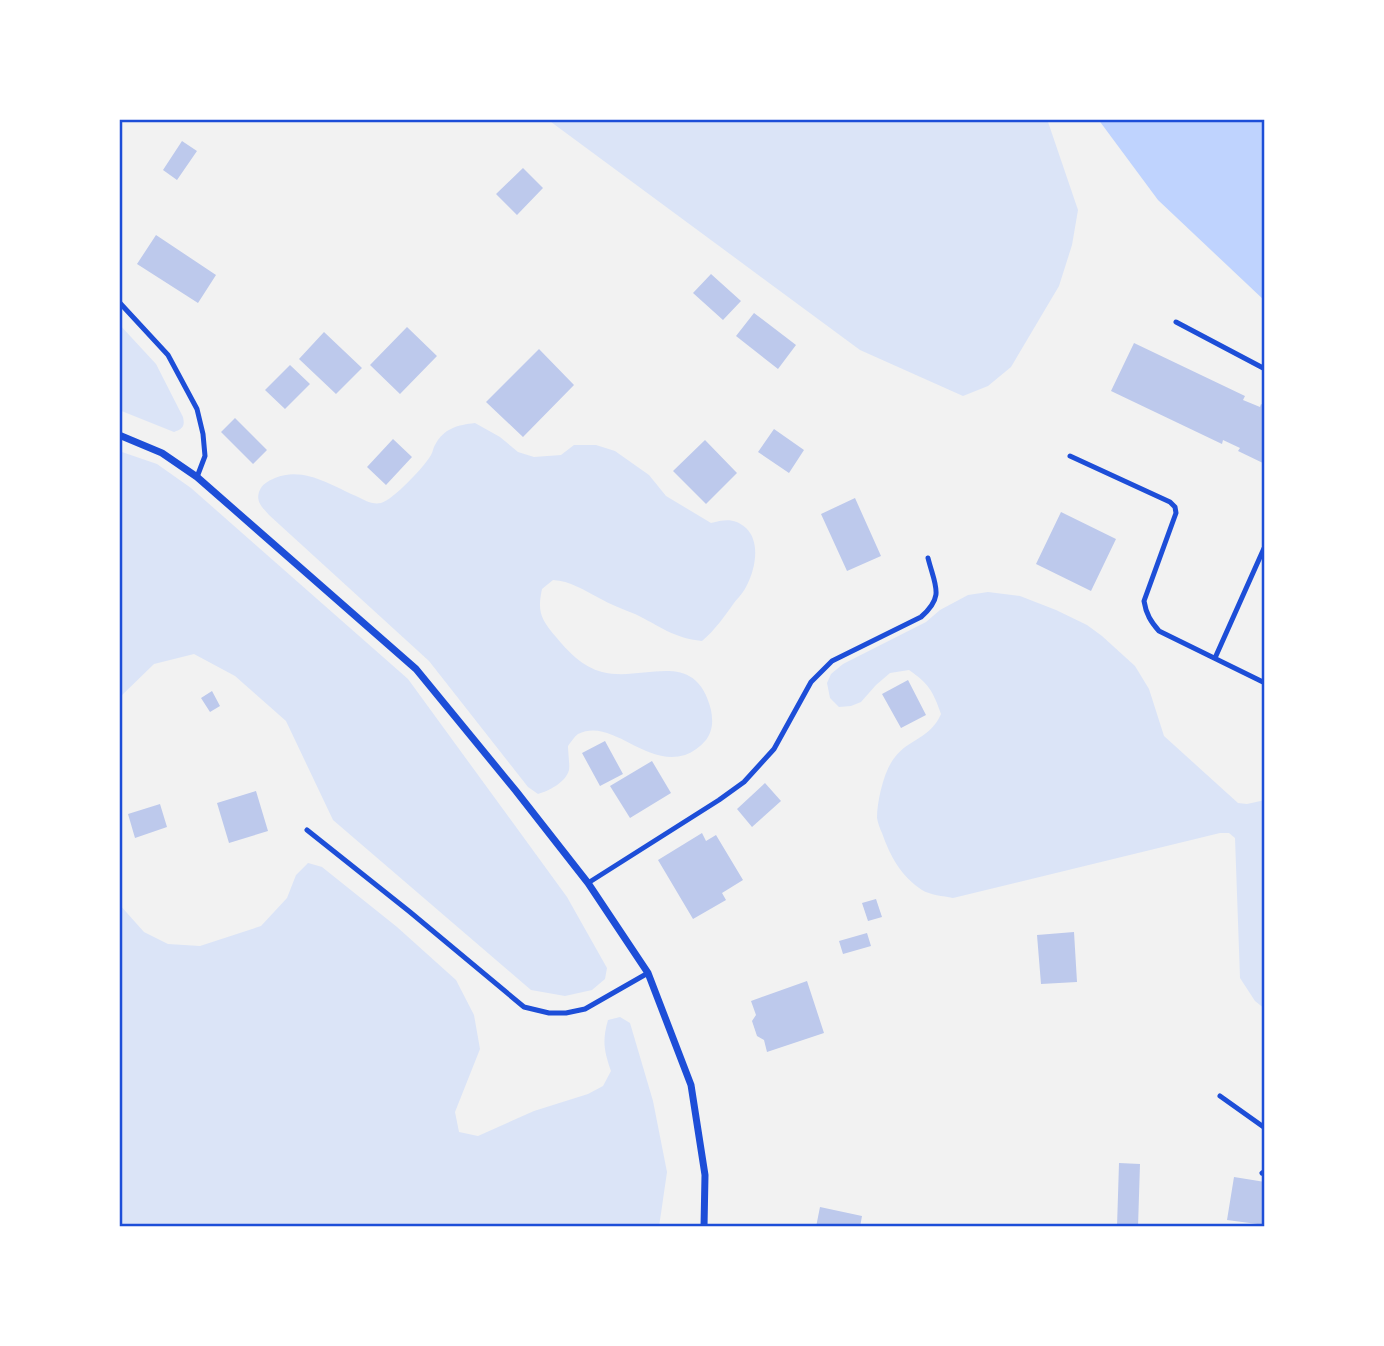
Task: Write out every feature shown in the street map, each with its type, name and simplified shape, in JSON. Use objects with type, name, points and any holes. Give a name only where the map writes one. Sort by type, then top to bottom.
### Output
[{"type":"street","points":[[119,435],[162,453],[197,477],[416,668],[589,883],[648,973],[691,1085],[705,1175],[704,1227]]},
{"type":"lane","points":[[119,302],[168,355],[197,409],[205,456],[197,477]]},
{"type":"lane","points":[[1176,322],[1265,369]]},
{"type":"lane","points":[[1070,456],[1170,502],[1175,507],[1176,513],[1144,601],[1151,622],[1159,631],[1265,683]]},
{"type":"lane","points":[[1215,658],[1265,546]]},
{"type":"lane","points":[[589,883],[744,782],[775,749],[811,682],[832,661],[921,617],[933,607],[937,595],[928,558]]},
{"type":"lane","points":[[307,830],[524,1007],[549,1013],[585,1009],[648,973]]},
{"type":"lane","points":[[1220,1096],[1265,1128]]},
{"type":"shaded area","points":[[547,119],[1047,119],[1078,210],[1072,245],[1059,286],[1011,367],[988,386],[963,396],[860,350]]},
{"type":"shaded area","points":[[119,324],[156,364],[183,417],[183,427],[179,430],[174,432],[119,410]]},
{"type":"shaded area","points":[[475,423],[500,437],[518,452],[534,457],[561,455],[574,445],[596,445],[615,451],[649,475],[666,496],[711,523],[734,521],[751,534],[755,556],[750,579],[723,618],[702,641],[675,634],[565,582],[553,580],[542,589],[540,610],[544,620],[566,648],[588,667],[618,674],[666,671],[681,673],[693,679],[703,690],[712,718],[708,736],[696,749],[685,755],[670,757],[642,749],[603,732],[578,734],[568,746],[567,774],[556,785],[538,794],[528,787],[429,661],[269,515],[259,502],[259,492],[265,483],[285,475],[296,474],[317,478],[368,502],[381,503],[393,496],[416,474],[447,431]]},
{"type":"shaded area","points":[[119,451],[157,464],[191,488],[408,679],[567,897],[607,968],[605,979],[592,990],[565,996],[531,990],[333,820],[286,721],[235,676],[194,654],[154,664],[119,698]]},
{"type":"shaded area","points":[[988,592],[1020,596],[1087,625],[1102,636],[1135,666],[1149,689],[1164,736],[1238,803],[1265,800],[1265,1009],[1255,1001],[1240,978],[1235,838],[1229,833],[953,898],[922,890],[897,865],[877,818],[882,786],[895,757],[926,734],[936,722],[941,714],[938,706],[926,684],[909,670],[890,673],[861,702],[851,706],[839,707],[830,698],[827,683],[831,674],[843,664],[926,622],[940,610],[968,595]]},
{"type":"shaded area","points":[[308,863],[322,867],[397,927],[456,980],[474,1015],[480,1049],[455,1112],[459,1132],[478,1136],[534,1111],[588,1094],[603,1086],[611,1071],[605,1046],[608,1020],[620,1017],[630,1023],[653,1101],[667,1172],[659,1227],[119,1227],[119,904],[144,932],[168,944],[200,946],[261,926],[287,898],[296,875]]},
{"type":"water","points":[[1098,119],[1265,119],[1265,301],[1158,200]]},
{"type":"building","points":[[182,141],[197,151],[177,180],[163,170]]},
{"type":"building","points":[[523,168],[543,188],[517,215],[496,194]]},
{"type":"building","points":[[156,235],[216,275],[198,303],[137,264]]},
{"type":"building","points":[[711,274],[741,301],[723,320],[693,293]]},
{"type":"building","points":[[754,313],[796,345],[778,369],[736,336]]},
{"type":"building","points":[[407,327],[437,356],[400,394],[370,365]]},
{"type":"building","points":[[324,332],[362,368],[336,394],[299,359]]},
{"type":"building","points":[[1134,343],[1245,396],[1243,400],[1260,407],[1261,404],[1265,406],[1265,464],[1238,451],[1240,448],[1223,440],[1222,444],[1111,391]]},
{"type":"building","points":[[539,349],[574,385],[523,437],[486,402]]},
{"type":"building","points":[[290,365],[310,384],[285,409],[265,390]]},
{"type":"building","points":[[235,418],[267,450],[253,464],[221,432]]},
{"type":"building","points":[[774,429],[804,450],[789,473],[758,452]]},
{"type":"building","points":[[393,439],[412,457],[386,485],[367,467]]},
{"type":"building","points":[[705,440],[737,473],[706,504],[673,471]]},
{"type":"building","points":[[855,498],[881,556],[847,571],[821,514]]},
{"type":"building","points":[[1061,512],[1116,539],[1091,591],[1036,564]]},
{"type":"building","points":[[908,680],[926,715],[901,728],[882,694]]},
{"type":"building","points":[[212,691],[220,706],[210,712],[201,698]]},
{"type":"building","points":[[605,741],[623,774],[600,786],[582,753]]},
{"type":"building","points":[[652,761],[671,793],[630,818],[610,786]]},
{"type":"building","points":[[765,783],[781,801],[752,827],[737,809]]},
{"type":"building","points":[[256,791],[268,831],[229,843],[217,803]]},
{"type":"building","points":[[160,804],[167,827],[135,838],[128,814]]},
{"type":"building","points":[[702,833],[706,841],[716,835],[743,880],[722,893],[726,900],[693,919],[658,860]]},
{"type":"building","points":[[876,899],[882,917],[868,921],[862,903]]},
{"type":"building","points":[[1074,932],[1077,982],[1041,984],[1037,935]]},
{"type":"building","points":[[867,933],[871,946],[843,954],[839,941]]},
{"type":"building","points":[[807,981],[824,1033],[767,1052],[764,1040],[757,1036],[752,1021],[756,1015],[751,1001]]},
{"type":"building","points":[[1119,1163],[1140,1164],[1138,1227],[1117,1227]]},
{"type":"building","points":[[1234,1177],[1265,1182],[1265,1225],[1227,1220]]},
{"type":"building","points":[[820,1207],[862,1216],[860,1227],[816,1227]]}]
